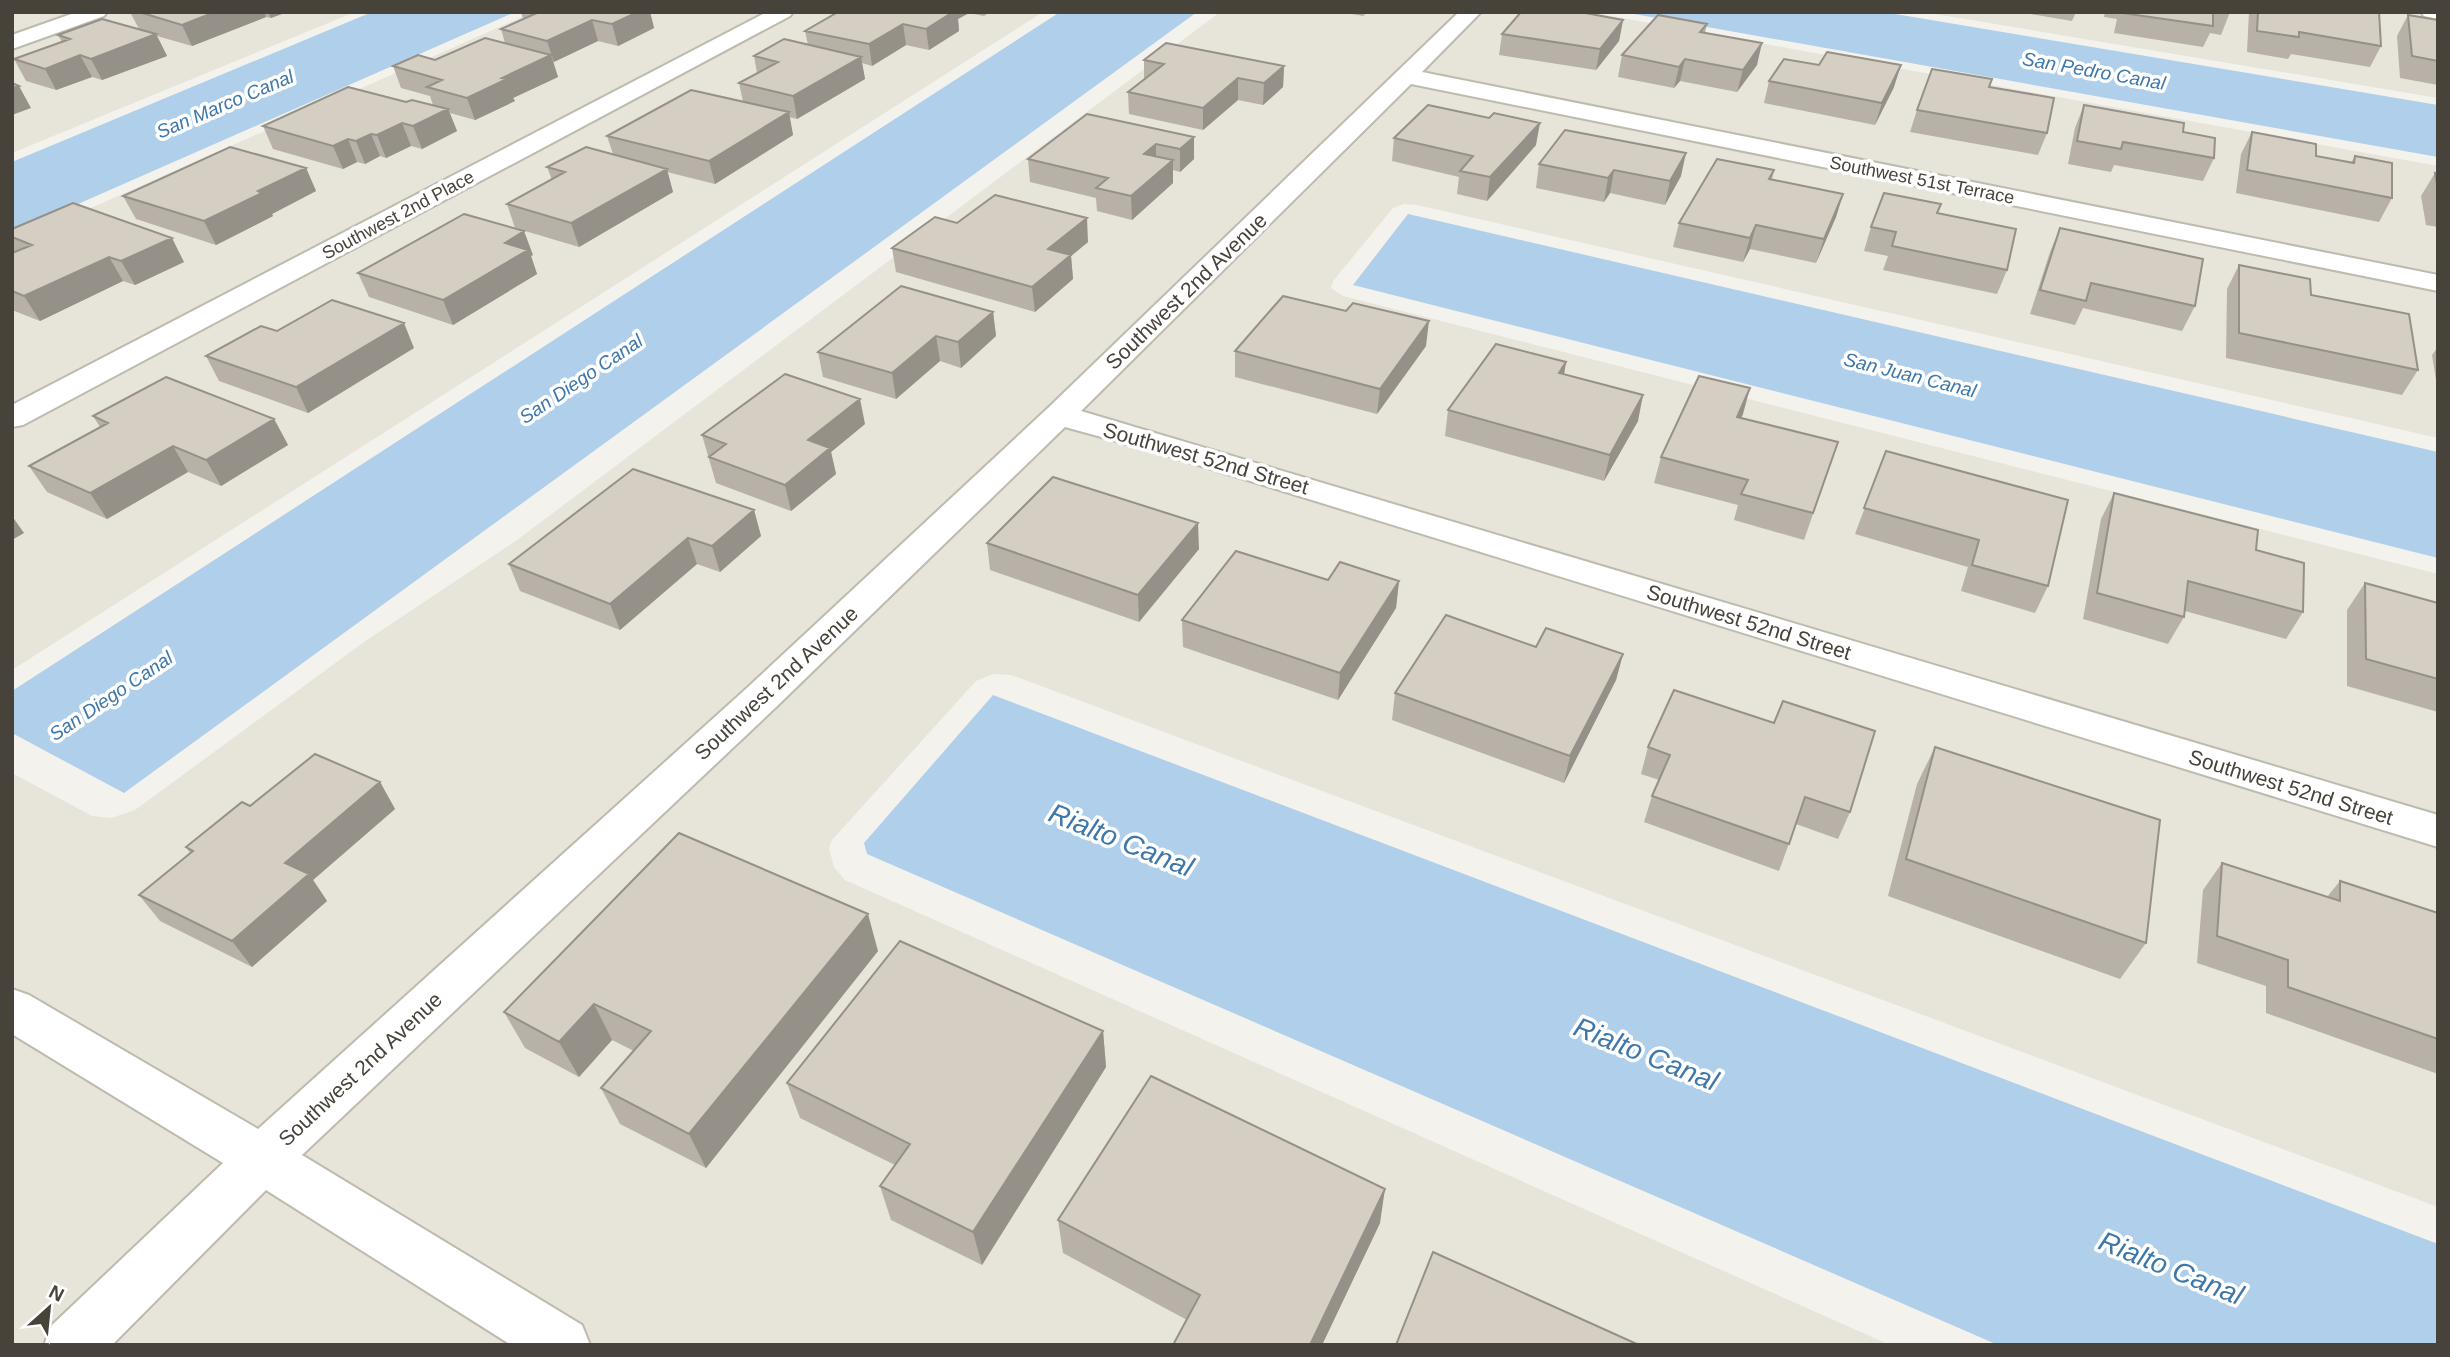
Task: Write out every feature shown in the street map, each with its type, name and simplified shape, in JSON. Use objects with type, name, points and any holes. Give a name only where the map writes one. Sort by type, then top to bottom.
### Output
[{"type":"street","points":[[12,43],[97,12]]},
{"type":"street","name":"Southwest 2nd Place","points":[[12,418],[783,12]]},
{"type":"street","name":"Southwest 2nd Avenue","points":[[72,1345],[262,1159],[761,698],[1059,415],[1471,12]]},
{"type":"street","points":[[2431,12],[2438,13]]},
{"type":"street","name":"Southwest 51st Terrace","points":[[1406,76],[2438,283]]},
{"type":"street","name":"Southwest 52nd Street","points":[[1059,415],[1167,445],[2438,831]]},
{"type":"street","points":[[12,1009],[262,1159],[562,1345]]},
{"type":"shaded area","points":[[12,12],[355,12],[12,153]]},
{"type":"shaded area","points":[[533,12],[1043,12],[12,670],[12,243]]},
{"type":"shaded area","points":[[1220,12],[1589,12],[2438,166],[2438,438],[1417,205],[1404,204],[1393,208],[1333,281],[1331,288],[1343,296],[2438,574],[2438,1207],[1011,675],[993,674],[976,681],[832,840],[829,848],[834,867],[845,880],[1890,1345],[12,1345],[12,773],[92,816],[111,818],[135,810],[364,642],[517,540]]},
{"type":"shaded area","points":[[1923,12],[2438,12],[2438,98]]},
{"type":"water","name":"San Marco Canal","points":[[372,12],[515,12],[12,233],[12,162]]},
{"type":"water","name":"San Diego Canal","points":[[1060,12],[1197,12],[124,793],[12,733],[12,691]]},
{"type":"water","name":"San Pedro Canal","points":[[1623,12],[1883,12],[2438,105],[2438,157]]},
{"type":"water","name":"San Juan Canal","points":[[1408,214],[2438,452],[2438,558],[1353,285]]},
{"type":"water","name":"Rialto Canal","points":[[993,695],[2438,1244],[2438,1345],[1998,1345],[867,854],[864,843]]},
{"type":"building","points":[[139,12],[215,12],[182,25]]},
{"type":"building","points":[[539,12],[638,12],[612,24],[592,20],[547,41],[501,29]]},
{"type":"building","points":[[838,12],[953,12],[926,29],[903,24],[869,44],[805,31]]},
{"type":"building","points":[[1521,12],[1580,12],[1623,20],[1600,49],[1502,34]]},
{"type":"building","points":[[2122,12],[2213,12],[2213,26],[2122,13]]},
{"type":"building","points":[[2258,12],[2379,12],[2381,46],[2299,32],[2299,37],[2257,31]]},
{"type":"building","points":[[1658,15],[1707,24],[1700,32],[1762,43],[1743,70],[1685,59],[1679,67],[1622,55]]},
{"type":"building","points":[[2408,15],[2438,20],[2438,61],[2412,56]]},
{"type":"building","points":[[102,19],[156,34],[91,59],[80,55],[45,69],[14,59],[70,39],[58,35]]},
{"type":"building","points":[[485,38],[551,55],[467,98],[427,87],[442,80],[393,66],[418,55],[435,60]]},
{"type":"building","points":[[784,39],[861,57],[793,96],[739,83],[778,62],[754,56]]},
{"type":"building","points":[[1166,43],[1284,66],[1264,83],[1238,78],[1203,108],[1128,92],[1164,64],[1144,60]]},
{"type":"building","points":[[1827,52],[1901,65],[1882,103],[1769,81],[1784,59],[1819,65]]},
{"type":"building","points":[[1932,69],[1992,79],[1989,87],[2054,98],[2047,133],[1917,110]]},
{"type":"building","points":[[348,87],[406,102],[412,100],[448,109],[413,126],[402,123],[377,135],[371,134],[356,141],[348,139],[333,146],[263,126]]},
{"type":"building","points":[[691,90],[789,112],[709,161],[607,136]]},
{"type":"building","points":[[1428,105],[1489,118],[1494,113],[1540,123],[1490,177],[1460,171],[1473,156],[1394,138]]},
{"type":"building","points":[[2084,105],[2184,123],[2183,132],[2215,138],[2214,158],[2123,142],[2121,149],[2077,141]]},
{"type":"building","points":[[1087,114],[1194,137],[1180,149],[1156,144],[1144,154],[1173,160],[1131,196],[1096,188],[1108,178],[1028,159]]},
{"type":"building","points":[[1565,130],[1686,153],[1670,181],[1614,170],[1608,178],[1539,164]]},
{"type":"building","points":[[2252,132],[2316,144],[2316,156],[2354,163],[2355,156],[2392,163],[2392,198],[2247,170]]},
{"type":"building","points":[[230,147],[306,168],[204,221],[123,196]]},
{"type":"building","points":[[586,147],[667,169],[571,223],[507,204],[565,172],[547,167]]},
{"type":"building","points":[[1717,159],[1774,170],[1769,179],[1843,194],[1824,239],[1756,225],[1750,238],[1679,223]]},
{"type":"building","points":[[1884,193],[1941,204],[1937,213],[2016,229],[2007,270],[1892,246],[1896,232],[1871,227]]},
{"type":"building","points":[[995,195],[1087,218],[1048,249],[1071,255],[1032,287],[892,248],[935,217],[957,223]]},
{"type":"building","points":[[73,203],[172,238],[121,261],[109,257],[24,296],[12,291],[12,253],[32,245],[12,237],[12,229]]},
{"type":"building","points":[[464,214],[524,231],[505,243],[528,250],[443,300],[358,273]]},
{"type":"building","points":[[2060,228],[2203,259],[2195,306],[2091,283],[2086,301],[2040,290]]},
{"type":"building","points":[[2239,265],[2310,279],[2311,295],[2409,314],[2418,370],[2239,333]]},
{"type":"building","points":[[901,286],[993,312],[958,342],[936,336],[892,373],[818,352]]},
{"type":"building","points":[[1283,296],[1346,311],[1353,303],[1429,321],[1380,389],[1235,351]]},
{"type":"building","points":[[332,300],[404,323],[296,387],[206,356],[261,326],[277,331]]},
{"type":"building","points":[[1496,344],[1566,362],[1559,373],[1643,395],[1610,455],[1448,410]]},
{"type":"building","points":[[785,374],[860,399],[808,440],[830,448],[785,485],[709,457],[726,444],[702,435]]},
{"type":"building","points":[[1699,376],[1750,388],[1737,417],[1838,442],[1813,513],[1741,494],[1748,480],[1661,457]]},
{"type":"building","points":[[166,377],[274,419],[206,460],[173,446],[90,493],[29,466],[108,423],[93,416]]},
{"type":"building","points":[[1886,451],[2068,500],[2048,586],[1972,565],[1979,540],[1864,508]]},
{"type":"building","points":[[633,469],[754,510],[712,546],[688,538],[610,604],[509,564]]},
{"type":"building","points":[[1053,477],[1198,523],[1138,595],[987,543]]},
{"type":"building","points":[[2114,493],[2258,530],[2256,550],[2304,563],[2303,612],[2188,581],[2184,617],[2097,593]]},
{"type":"building","points":[[1236,551],[1328,580],[1340,562],[1399,581],[1340,673],[1182,620]]},
{"type":"building","points":[[2365,583],[2438,603],[2438,679],[2366,659]]},
{"type":"building","points":[[1446,615],[1536,647],[1546,628],[1623,654],[1570,756],[1395,693]]},
{"type":"building","points":[[1674,690],[1774,723],[1783,701],[1875,731],[1850,812],[1805,797],[1789,844],[1652,796],[1670,755],[1648,747]]},
{"type":"building","points":[[1935,747],[2160,820],[2146,943],[1906,859]]},
{"type":"building","points":[[315,754],[380,782],[285,863],[309,874],[232,941],[139,895],[193,851],[186,847],[242,802],[250,806]]},
{"type":"building","points":[[679,833],[868,914],[689,1134],[601,1088],[651,1031],[594,1004],[559,1042],[504,1012]]},
{"type":"building","points":[[2222,863],[2340,901],[2340,881],[2438,913],[2438,1039],[2288,987],[2288,960],[2217,936]]},
{"type":"building","points":[[900,941],[1103,1031],[973,1232],[880,1186],[910,1144],[787,1083]]},
{"type":"building","points":[[1151,1076],[1385,1189],[1310,1345],[1173,1345],[1200,1295],[1058,1220]]},
{"type":"building","points":[[1433,1252],[1639,1345],[1396,1345]]}]
